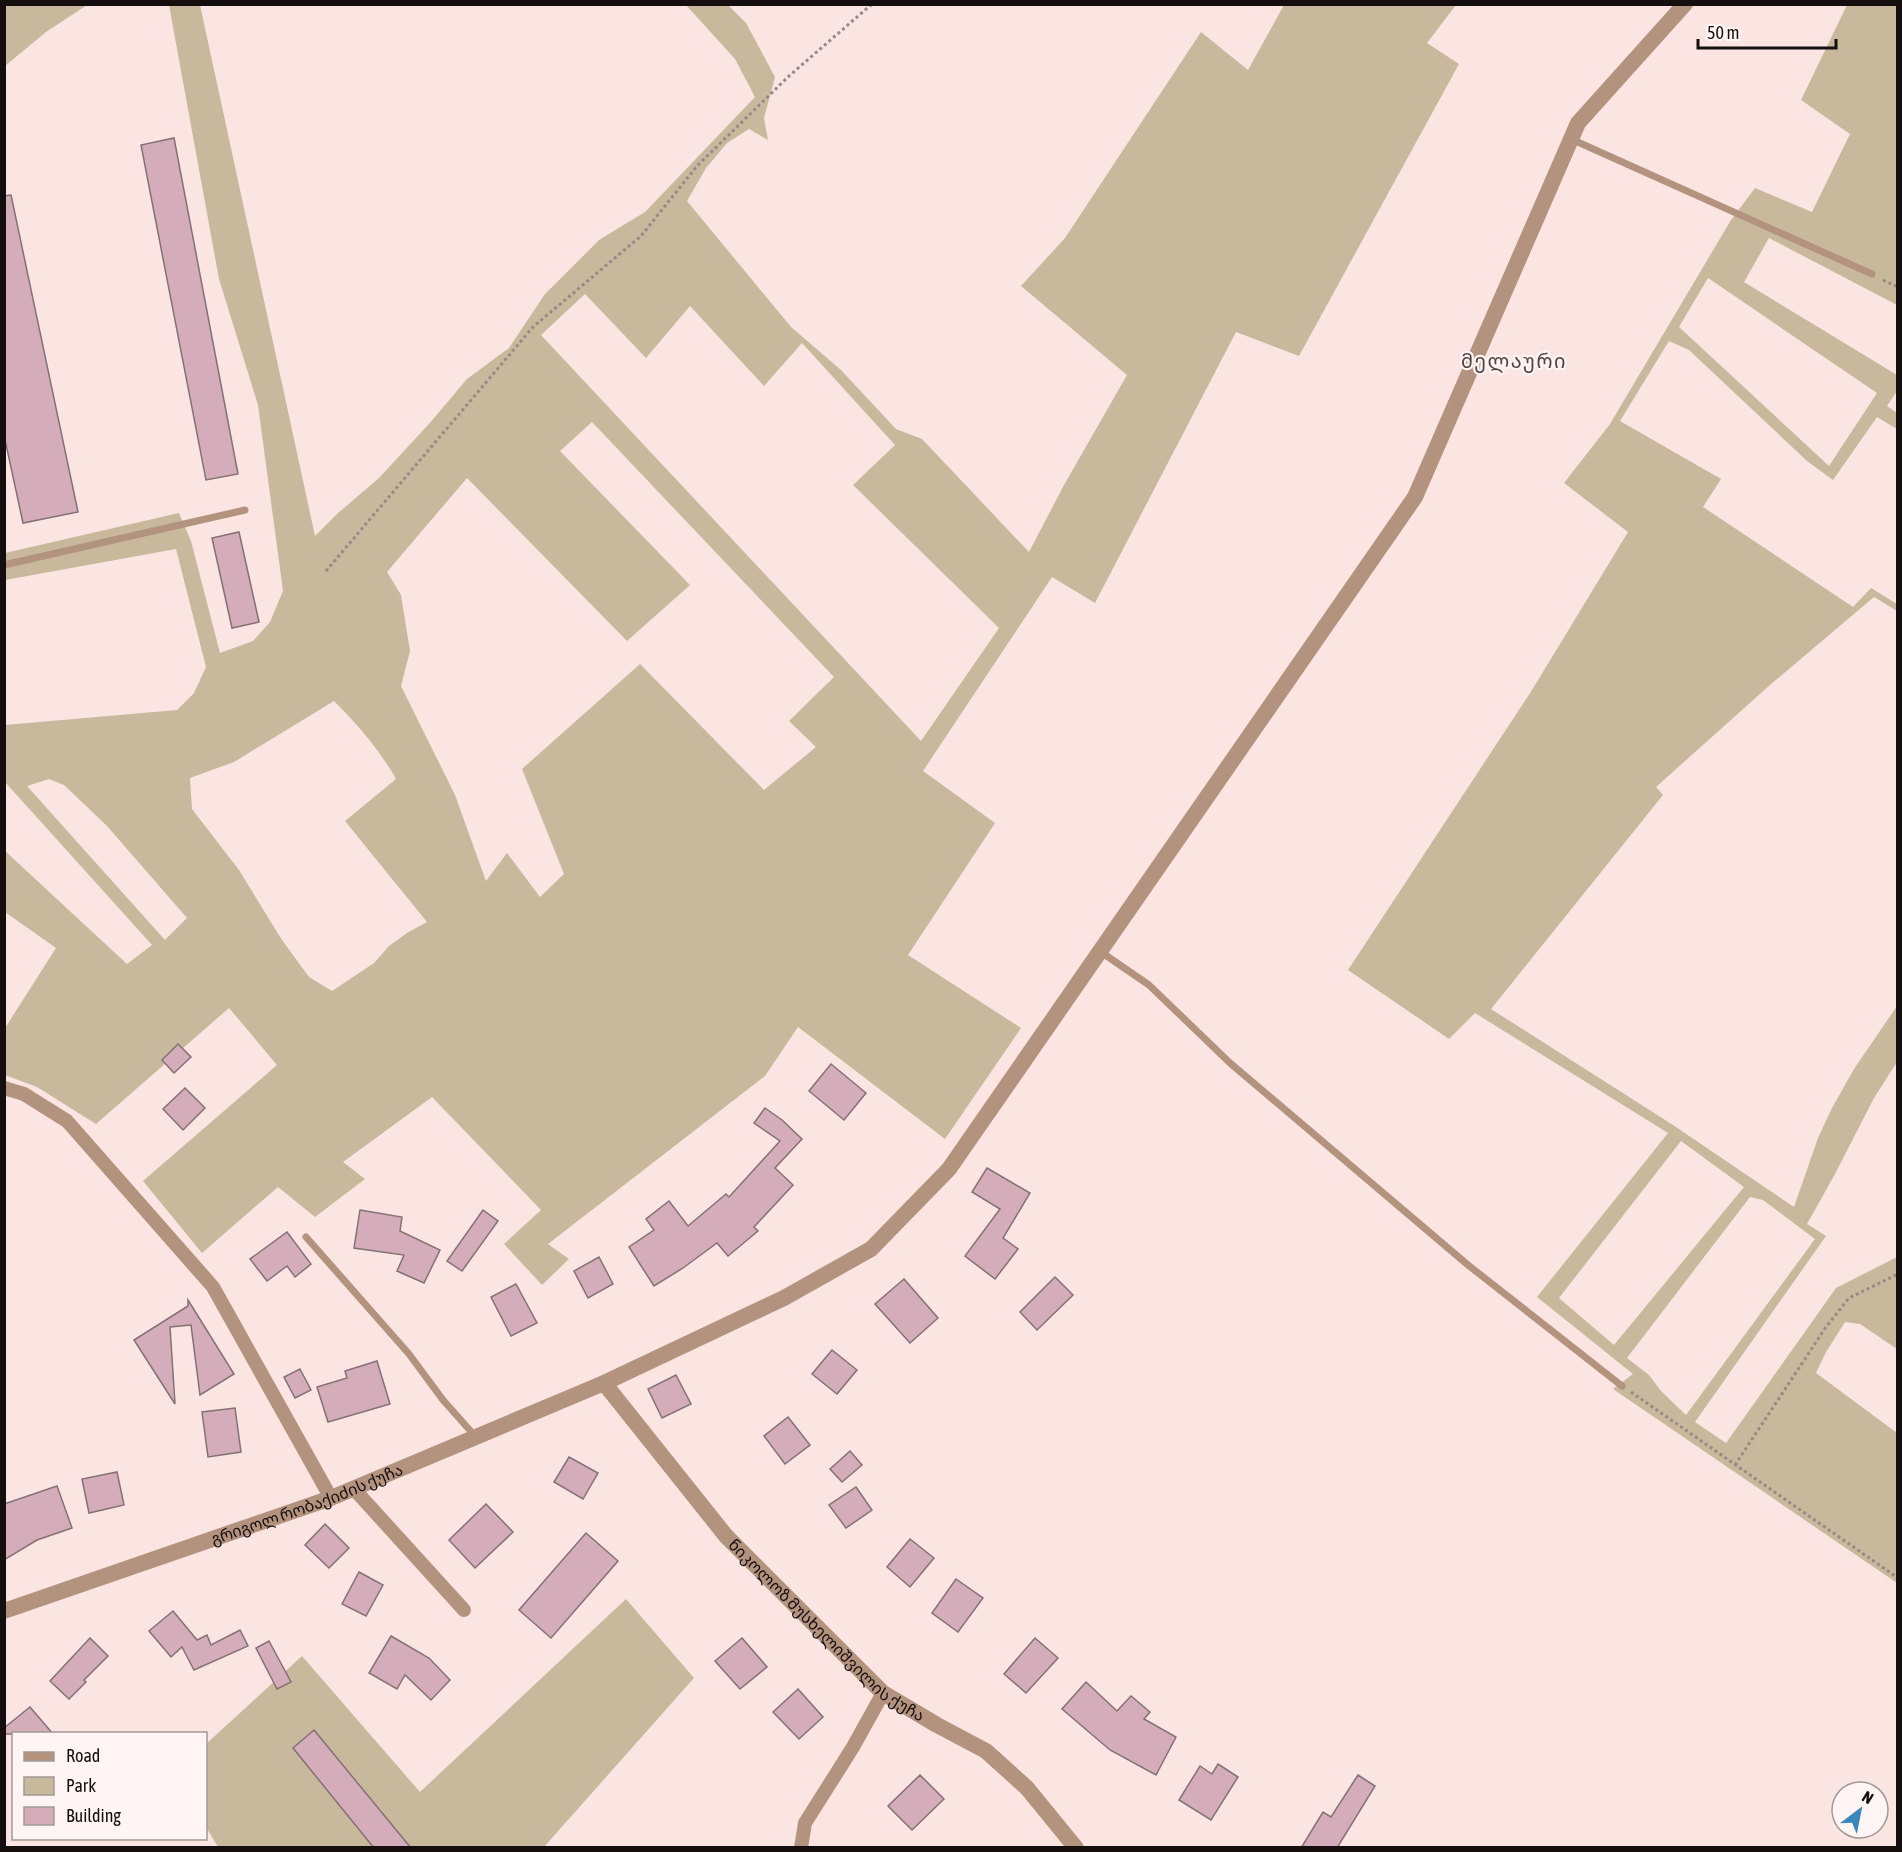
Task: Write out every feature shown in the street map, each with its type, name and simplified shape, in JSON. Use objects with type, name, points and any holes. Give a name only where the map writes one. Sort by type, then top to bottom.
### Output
[{"type":"street","name":"გრიგოლ რობაქიძის ქუჩა","points":[[4,1611],[354,1489],[604,1383],[784,1298],[871,1249],[949,1169],[1415,497],[1578,123],[1685,4]]},
{"type":"street","points":[[4,1088],[24,1094],[67,1121],[213,1287],[331,1498]]},
{"type":"street","name":"ნიკოლოზ მუსხელიშვილის ქუჩა","points":[[604,1383],[726,1536],[883,1693],[937,1725],[986,1750],[1027,1788],[1076,1848]]},
{"type":"street","points":[[354,1489],[464,1610]]},
{"type":"street","points":[[801,1848],[805,1823],[853,1747],[883,1693]]},
{"type":"lane","points":[[1571,139],[1872,274]]},
{"type":"lane","points":[[4,565],[245,510]]},
{"type":"lane","points":[[1101,952],[1149,985],[1230,1063],[1468,1265],[1622,1386]]},
{"type":"lane","points":[[306,1237],[409,1354],[443,1400],[476,1437]]},
{"type":"path","points":[[326,571],[533,327],[641,236],[697,166],[789,76],[872,4]]},
{"type":"path","points":[[1872,274],[1898,287]]},
{"type":"path","points":[[1735,1465],[1826,1327],[1849,1298],[1898,1274]]},
{"type":"path","points":[[1622,1386],[1898,1578]]},
{"type":"green space","points":[[727,4],[746,23],[775,77],[764,118],[768,140],[749,129],[727,143],[706,168],[687,201],[791,327],[841,370],[896,429],[922,439],[1029,552],[1064,485],[1127,375],[1021,286],[1065,238],[1201,32],[1248,70],[1284,5],[1456,5],[1427,43],[1459,64],[1299,356],[1236,332],[1095,603],[1052,577],[923,771],[995,823],[908,955],[1021,1028],[945,1139],[798,1027],[765,1076],[548,1244],[569,1259],[542,1285],[504,1244],[541,1210],[432,1097],[343,1162],[365,1179],[315,1217],[278,1187],[202,1253],[143,1181],[277,1065],[229,1008],[96,1124],[37,1087],[5,1075],[5,1028],[56,948],[5,912],[4,850],[127,964],[152,945],[5,782],[5,725],[177,710],[194,693],[206,667],[176,549],[5,580],[5,553],[179,513],[191,541],[220,653],[253,641],[270,622],[283,591],[258,405],[219,279],[169,5],[200,5],[315,536],[379,478],[467,379],[509,348],[545,294],[599,240],[645,212],[755,97],[735,59],[686,5]],"holes":[[[585,294],[646,358],[690,306],[764,386],[802,343],[895,445],[853,485],[999,628],[921,741],[541,335]],[[592,422],[834,677],[789,721],[816,747],[764,790],[640,664],[522,769],[564,874],[540,897],[507,853],[486,881],[455,795],[401,686],[410,651],[401,595],[387,572],[467,478],[627,641],[690,585],[560,451]],[[334,701],[368,738],[396,779],[345,821],[427,922],[389,946],[374,963],[332,991],[309,977],[282,940],[239,870],[192,809],[190,778],[234,762]],[[49,779],[64,785],[107,826],[187,918],[165,940],[27,786]]]},
{"type":"green space","points":[[4,5],[87,5],[46,32],[5,66]]},
{"type":"green space","points":[[1847,5],[1897,5],[1897,305],[1769,238],[1744,282],[1897,375],[1897,391],[1887,406],[1897,413],[1897,429],[1877,417],[1833,480],[1807,461],[1689,350],[1669,341],[1620,421],[1721,479],[1703,507],[1853,607],[1871,588],[1897,604],[1897,611],[1874,597],[1770,685],[1656,787],[1663,795],[1491,1009],[1673,1125],[1794,1207],[1818,1138],[1832,1108],[1854,1069],[1897,1006],[1897,1062],[1874,1098],[1807,1224],[1826,1236],[1695,1422],[1726,1443],[1836,1288],[1897,1257],[1897,1349],[1860,1324],[1845,1322],[1816,1373],[1897,1433],[1897,1583],[1613,1389],[1633,1374],[1537,1297],[1668,1133],[1475,1013],[1449,1039],[1348,970],[1532,690],[1628,532],[1564,483],[1610,424],[1731,220],[1755,188],[1812,212],[1850,134],[1801,100]],"holes":[[[1708,278],[1877,393],[1829,466],[1679,327]],[[1681,1141],[1744,1187],[1614,1345],[1559,1298]],[[1750,1197],[1763,1200],[1815,1239],[1686,1415],[1661,1391],[1649,1375],[1627,1358]]]},
{"type":"green space","points":[[626,1599],[694,1678],[544,1847],[218,1847],[207,1829],[207,1743],[302,1656],[420,1792]]},
{"type":"building","points":[[174,138],[238,474],[206,480],[141,145]]},
{"type":"building","points":[[11,195],[78,512],[23,523],[4,435],[4,196]]},
{"type":"building","points":[[239,532],[259,622],[232,628],[212,538]]},
{"type":"building","points":[[178,1044],[191,1057],[174,1073],[162,1060]]},
{"type":"building","points":[[831,1064],[866,1093],[844,1120],[809,1091]]},
{"type":"building","points":[[185,1088],[205,1108],[183,1130],[163,1109]]},
{"type":"building","points":[[765,1108],[802,1139],[775,1168],[793,1185],[754,1227],[758,1231],[728,1256],[717,1243],[654,1286],[629,1247],[654,1230],[646,1219],[669,1201],[688,1226],[726,1194],[729,1197],[780,1141],[754,1123]]},
{"type":"building","points":[[987,1168],[1030,1193],[1003,1238],[1018,1249],[995,1279],[965,1256],[1000,1209],[972,1192]]},
{"type":"building","points":[[360,1210],[402,1217],[400,1231],[440,1250],[424,1283],[397,1271],[404,1255],[354,1248]]},
{"type":"building","points":[[483,1210],[498,1221],[462,1271],[447,1261]]},
{"type":"building","points":[[287,1232],[311,1264],[295,1277],[287,1266],[267,1281],[250,1259]]},
{"type":"building","points":[[599,1257],[613,1284],[588,1298],[574,1271]]},
{"type":"building","points":[[1055,1277],[1073,1295],[1037,1330],[1020,1312]]},
{"type":"building","points":[[904,1279],[938,1318],[910,1343],[875,1304]]},
{"type":"building","points":[[516,1284],[537,1323],[511,1336],[491,1297]]},
{"type":"building","points":[[188,1300],[234,1374],[200,1395],[191,1325],[170,1327],[175,1404],[134,1340],[188,1306]]},
{"type":"building","points":[[832,1350],[857,1370],[837,1394],[812,1374]]},
{"type":"building","points":[[377,1361],[390,1404],[328,1422],[317,1387],[347,1378],[345,1371]]},
{"type":"building","points":[[300,1369],[311,1390],[295,1398],[284,1377]]},
{"type":"building","points":[[676,1375],[691,1404],[662,1418],[648,1389]]},
{"type":"building","points":[[235,1408],[241,1452],[208,1457],[202,1412]]},
{"type":"building","points":[[788,1417],[810,1445],[785,1464],[764,1436]]},
{"type":"building","points":[[850,1451],[862,1465],[842,1482],[830,1469]]},
{"type":"building","points":[[569,1457],[598,1473],[583,1499],[554,1482]]},
{"type":"building","points":[[117,1472],[124,1505],[89,1513],[82,1479]]},
{"type":"building","points":[[57,1486],[72,1528],[37,1540],[4,1560],[4,1504]]},
{"type":"building","points":[[856,1487],[872,1510],[846,1528],[829,1505]]},
{"type":"building","points":[[486,1504],[513,1532],[475,1568],[449,1540]]},
{"type":"building","points":[[325,1524],[349,1548],[329,1568],[305,1545]]},
{"type":"building","points":[[586,1533],[618,1561],[551,1638],[519,1610]]},
{"type":"building","points":[[910,1539],[934,1558],[910,1587],[887,1567]]},
{"type":"building","points":[[359,1572],[383,1585],[366,1616],[342,1604]]},
{"type":"building","points":[[956,1579],[983,1598],[958,1632],[932,1613]]},
{"type":"building","points":[[173,1611],[197,1640],[207,1635],[211,1645],[240,1630],[248,1646],[194,1670],[182,1647],[171,1657],[149,1631]]},
{"type":"building","points":[[391,1636],[429,1658],[450,1680],[431,1700],[405,1675],[397,1689],[369,1673]]},
{"type":"building","points":[[90,1638],[108,1656],[69,1699],[50,1681]]},
{"type":"building","points":[[742,1638],[767,1667],[740,1689],[715,1661]]},
{"type":"building","points":[[1035,1638],[1058,1658],[1026,1693],[1004,1674]]},
{"type":"building","points":[[269,1641],[291,1682],[277,1689],[256,1648]]},
{"type":"building","points":[[1086,1682],[1117,1711],[1131,1696],[1150,1712],[1144,1719],[1176,1737],[1156,1775],[1110,1750],[1062,1709]]},
{"type":"building","points":[[798,1689],[823,1717],[799,1739],[773,1712]]},
{"type":"building","points":[[30,1707],[51,1732],[4,1734],[4,1728]]},
{"type":"building","points":[[314,1730],[411,1848],[374,1848],[293,1748]]},
{"type":"building","points":[[1218,1764],[1238,1777],[1211,1820],[1179,1800],[1200,1766],[1212,1774]]},
{"type":"building","points":[[920,1775],[944,1799],[912,1830],[888,1806]]},
{"type":"building","points":[[1358,1775],[1375,1786],[1337,1848],[1301,1848],[1323,1812],[1331,1817]]},
{"type":"district","name":"მელაური","points":[[1514,360]]}]
